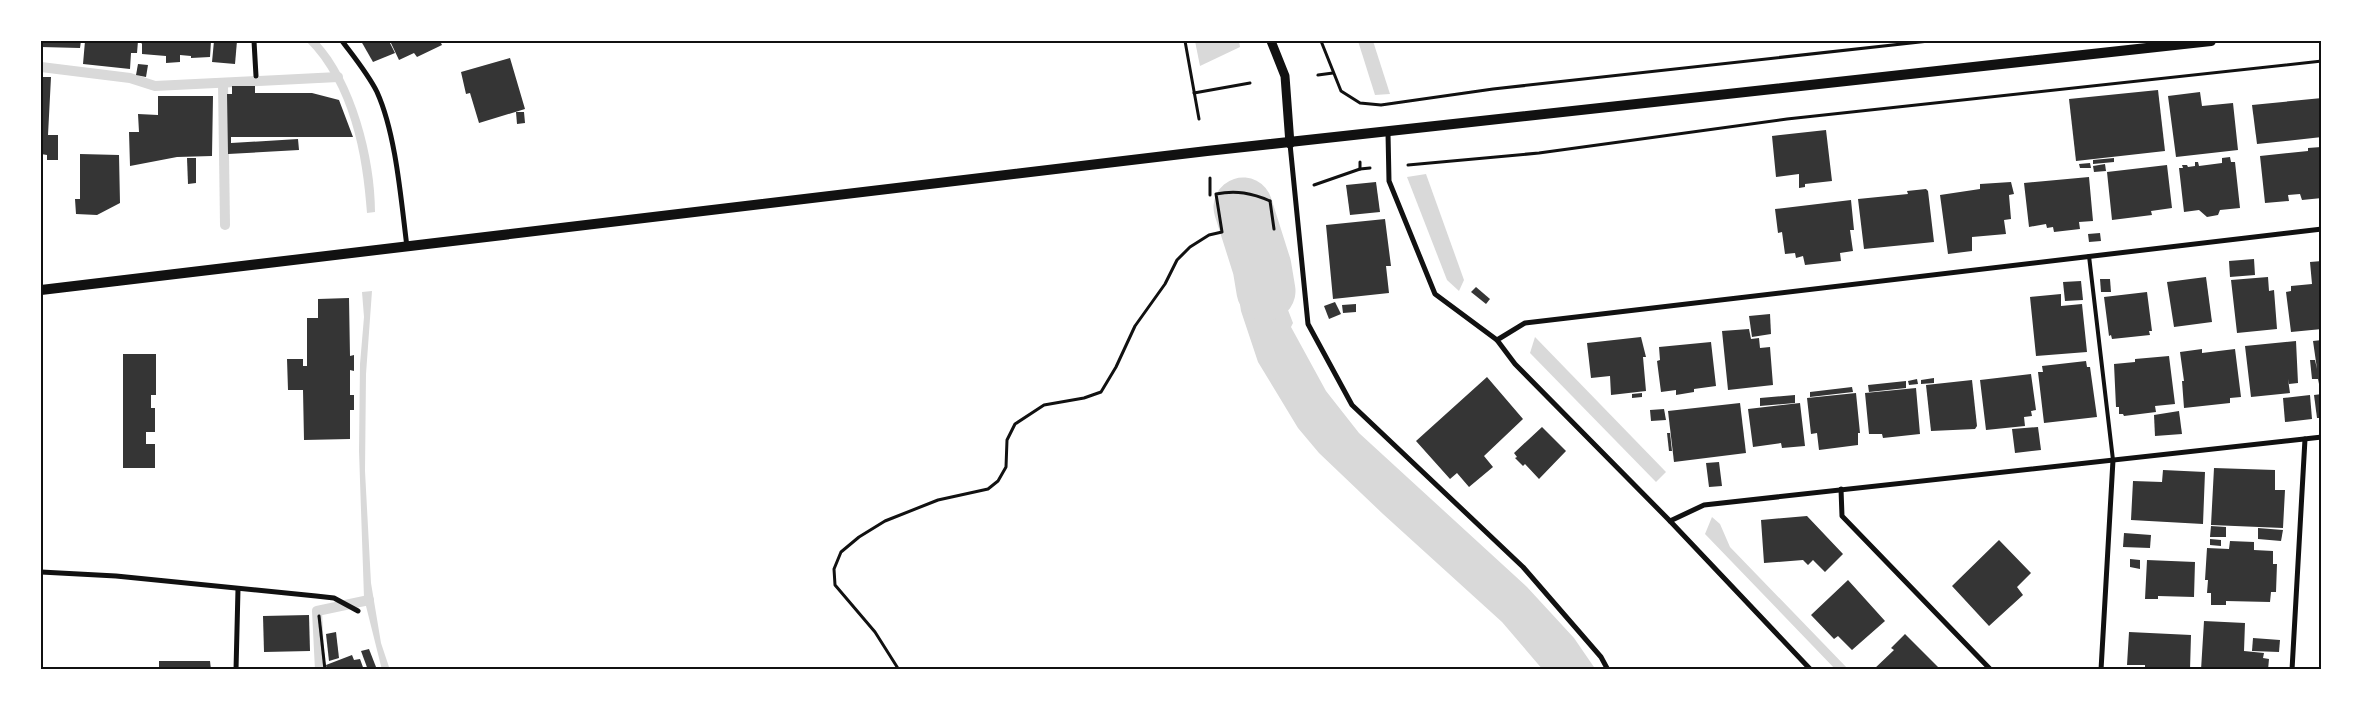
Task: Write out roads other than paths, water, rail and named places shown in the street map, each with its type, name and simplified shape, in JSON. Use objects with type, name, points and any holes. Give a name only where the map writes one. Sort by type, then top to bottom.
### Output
[{"type":"main road","points":[[41,290],[1208,151],[1290,144],[2172,43],[2211,41]]},
{"type":"street","points":[[254,41],[256,76]]},
{"type":"street","points":[[342,41],[369,78],[383,107],[399,180],[407,247]]},
{"type":"street","points":[[1271,41],[1285,76],[1308,324],[1352,406],[1523,567],[1601,657],[1608,670]]},
{"type":"street","points":[[1388,133],[1389,181],[1435,294],[1497,340],[1515,364],[1670,521],[1811,670]]},
{"type":"street","points":[[1497,340],[1525,323],[2322,229]]},
{"type":"street","points":[[1670,521],[1704,505],[2322,437]]},
{"type":"street","points":[[2292,670],[2305,439]]},
{"type":"street","points":[[2101,670],[2113,460]]},
{"type":"street","points":[[1841,489],[1842,516],[1991,670]]},
{"type":"street","points":[[41,572],[116,576],[334,598],[358,611]]},
{"type":"street","points":[[236,670],[238,588]]},
{"type":"lane","points":[[2088,256],[2113,460]]},
{"type":"waterway","points":[[41,67],[130,78],[155,86],[338,77]]},
{"type":"waterway","points":[[223,83],[225,225]]},
{"type":"waterway","points":[[1243,207],[1262,267],[1266,291]]},
{"type":"waterway","points":[[320,670],[317,611],[369,600]]}]
